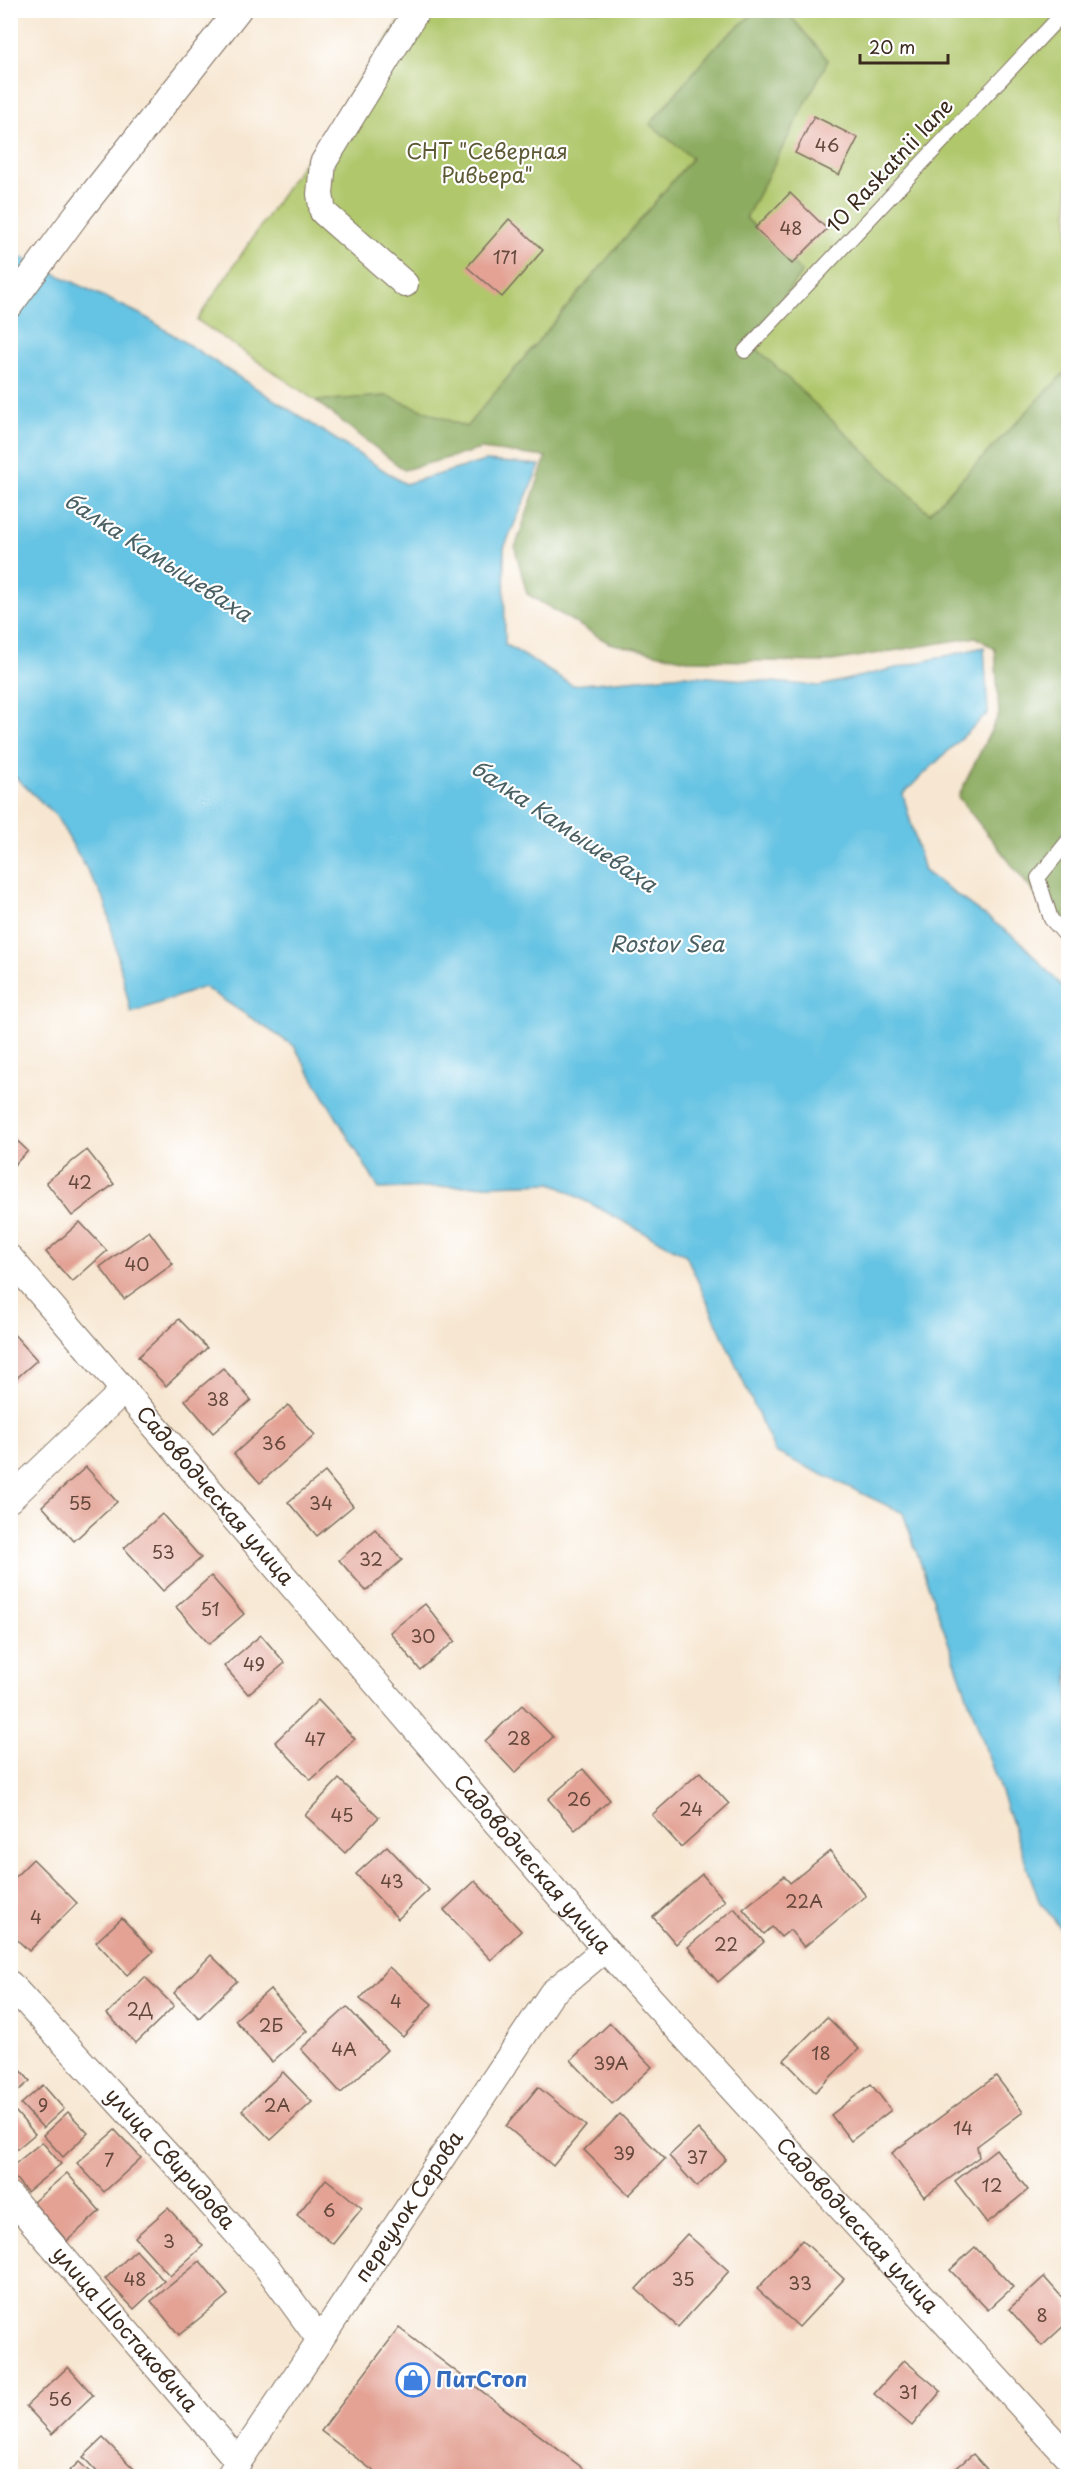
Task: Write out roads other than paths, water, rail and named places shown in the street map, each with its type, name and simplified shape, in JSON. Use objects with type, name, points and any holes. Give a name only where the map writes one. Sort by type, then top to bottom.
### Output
[{"type":"street","points":[[10,306],[77,214],[238,10]]},
{"type":"street","points":[[405,284],[323,212],[320,194],[323,163],[417,10]]},
{"type":"street","name":"Садоводческая улица","points":[[10,1258],[605,1949],[1068,2457]]},
{"type":"street","points":[[10,1499],[124,1390]]},
{"type":"street","name":"переулок Серова","points":[[234,2469],[552,1993],[605,1949]]},
{"type":"street","name":"улица Свиридова","points":[[10,1984],[266,2266],[320,2340]]},
{"type":"street","name":"улица Шостаковича","points":[[10,2196],[234,2469]]},
{"type":"lane","name":"10 Raskatnii lane","points":[[745,351],[1065,10]]},
{"type":"lane","points":[[1068,841],[1038,878],[1051,919],[1068,938]]},
{"type":"water","name":"Rostov Sea","points":[[10,252],[144,316],[405,484],[485,461],[540,465],[504,548],[505,644],[572,685],[684,675],[820,686],[984,647],[988,713],[903,794],[924,871],[1021,942],[1068,993],[1068,1937],[1039,1901],[903,1513],[775,1452],[686,1255],[552,1183],[379,1189],[294,1046],[204,987],[131,1013],[105,901],[56,816],[11,773]]},
{"type":"place","name":"ПитСтоп","points":[[413,2380]]},
{"type":"park label","name":"СНТ \"Северная Ривьера\"","points":[[487,164]]},
{"type":"water label","name":"балка Камышеваха","points":[[158,557]]},
{"type":"water label","name":"балка Камышеваха","points":[[564,826]]}]
